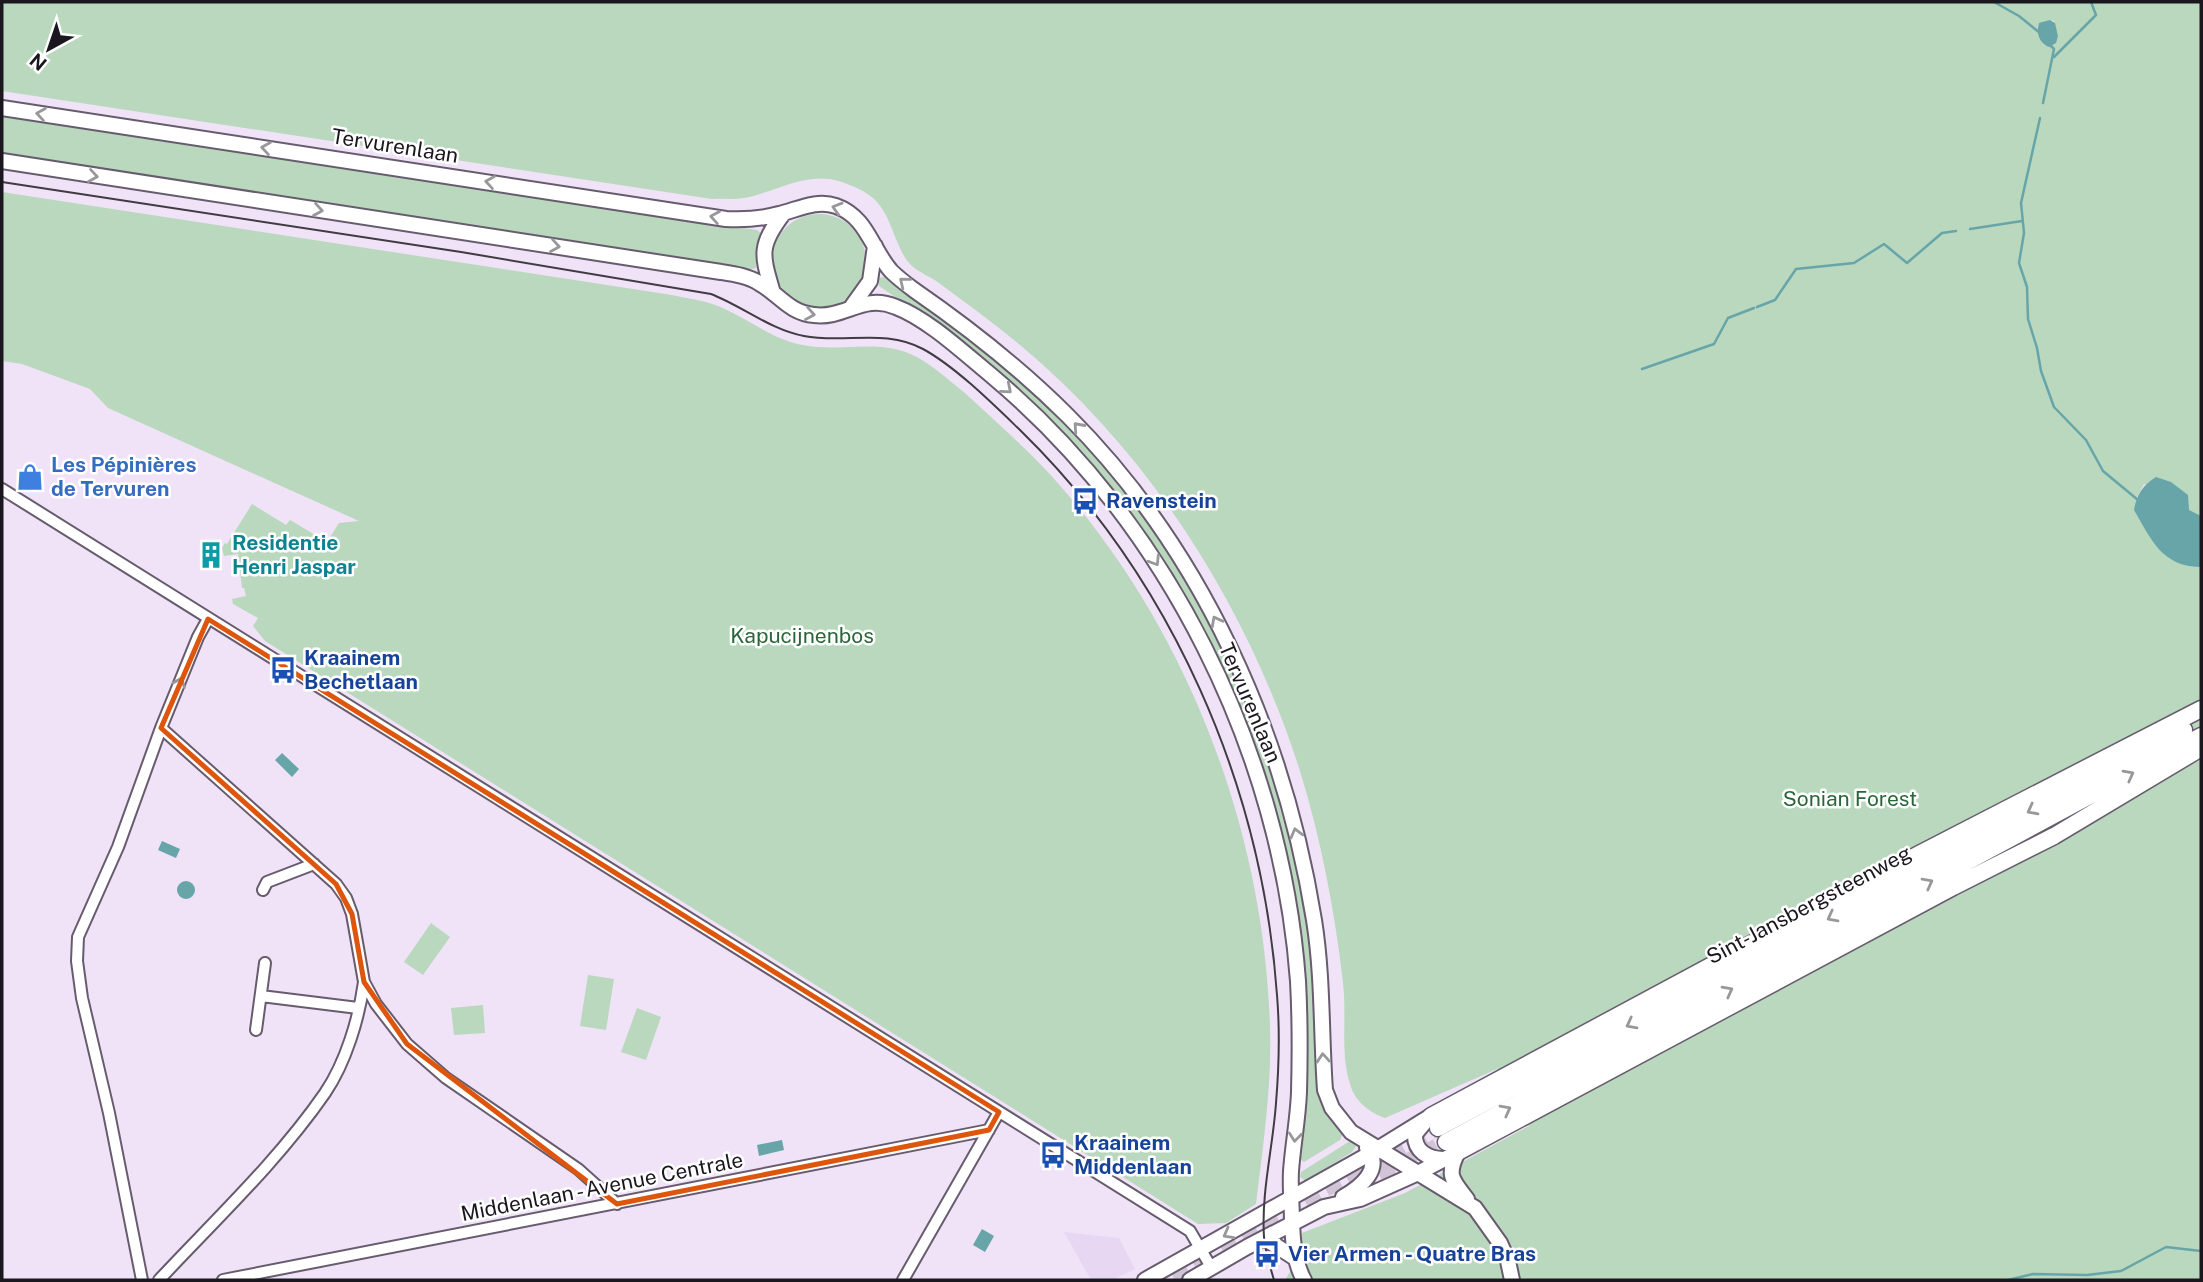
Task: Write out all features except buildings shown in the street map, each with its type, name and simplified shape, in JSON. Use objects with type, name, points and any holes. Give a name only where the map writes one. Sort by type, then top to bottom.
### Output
[{"type":"highway","points":[[1443,1139],[1919,853],[2201,709]]},
{"type":"highway","name":"Sint-Jansbergsteenweg","points":[[1443,1139],[2201,721]]},
{"type":"highway","name":"Sint-Jansbergsteenweg","points":[[1443,1139],[2201,736]]},
{"type":"highway","points":[[1443,1139],[2054,836],[2201,748]]},
{"type":"main road","name":"Tervurenlaan","points":[[2,108],[726,219],[748,220],[783,214],[815,204],[832,205],[860,220],[892,272],[1030,380],[1079,428],[1121,476],[1160,528],[1216,620],[1255,703],[1281,777],[1301,850],[1314,923],[1325,1090],[1337,1115],[1351,1132],[1374,1151]]},
{"type":"main road","name":"Tervurenlaan","points":[[2,161],[722,272],[759,282],[786,305],[801,313],[818,316],[835,314],[869,302],[883,302],[899,308],[954,345],[1016,397],[1056,436],[1118,508],[1143,542],[1200,639],[1234,713],[1260,784],[1277,849],[1291,922],[1298,981],[1299,1094],[1291,1168],[1291,1198],[1295,1258],[1304,1280]]},
{"type":"main road","points":[[773,294],[763,252],[768,235],[783,214]]},
{"type":"main road","points":[[851,307],[870,281],[875,246]]},
{"type":"main road","points":[[1145,1280],[1374,1151],[1443,1139]]},
{"type":"main road","points":[[1324,1207],[1360,1199],[1418,1173],[1443,1139]]},
{"type":"main road","points":[[1443,1139],[1452,1163],[1451,1175],[1455,1184],[1500,1243],[1512,1280]]},
{"type":"main road","points":[[1374,1151],[1418,1173],[1475,1208]]},
{"type":"main road","points":[[1190,1280],[1365,1183],[1370,1173],[1374,1151]]},
{"type":"main road","points":[[1264,1238],[1295,1258]]},
{"type":"street","points":[[2,489],[1190,1231],[1211,1267]]},
{"type":"street","points":[[142,1280],[109,1113],[82,998],[78,937],[118,847],[161,728],[208,619]]},
{"type":"street","points":[[161,728],[336,884],[346,898],[352,914],[364,982],[376,1004],[407,1044],[446,1078],[578,1169],[617,1204]]},
{"type":"street","points":[[263,890],[267,881],[314,864]]},
{"type":"street","points":[[256,1030],[265,963]]},
{"type":"street","points":[[159,1280],[274,1157],[327,1091],[344,1055],[364,982]]},
{"type":"street","points":[[261,996],[358,1008]]},
{"type":"street","points":[[903,1280],[999,1112]]},
{"type":"street","name":"Middenlaan - Avenue Centrale","points":[[223,1280],[989,1130]]},
{"type":"highlighted area","points":[[208,619],[999,1112],[989,1130],[617,1204],[407,1044],[364,982],[352,914],[336,884],[161,728]]},
{"type":"shaded area","points":[[2050,20],[2055,23],[2058,36],[2056,43],[2049,47],[2039,37],[2038,30],[2039,23]]},
{"type":"shaded area","points":[[2156,477],[2171,482],[2188,495],[2189,510],[2201,516],[2201,567],[2188,566],[2167,557],[2152,541],[2134,510],[2141,491]]},
{"type":"shaded area","points":[[282,753],[299,769],[292,777],[275,760]]},
{"type":"shaded area","points":[[162,841],[180,849],[176,858],[158,850]]},
{"type":"shaded area","points":[[182,881],[190,881],[195,890],[193,897],[182,899],[177,894],[177,886]]},
{"type":"shaded area","points":[[782,1140],[784,1150],[759,1156],[757,1145]]},
{"type":"shaded area","points":[[982,1229],[994,1236],[985,1252],[973,1245]]},
{"type":"shaded area","points":[[1064,1232],[1119,1238],[1135,1269],[1112,1280],[1091,1280]]},
{"type":"green space","name":"Sonian Forest","points":[[2,2],[2201,2],[2201,516],[2144,484],[2136,499],[2192,567],[2201,567],[2201,1280],[1285,1280],[1302,1252],[1302,1233],[1405,1193],[1529,1126],[1497,1069],[1385,1118],[1373,1113],[1355,1096],[1345,1060],[1344,996],[1336,929],[1314,823],[1300,771],[1278,710],[1253,651],[1223,594],[1190,538],[1153,485],[1112,435],[1068,388],[1020,345],[939,283],[912,266],[878,203],[864,192],[829,179],[804,180],[744,198],[712,199],[2,91]],"holes":[[[2054,21],[2058,36],[2038,32],[2038,25]]]},
{"type":"green space","points":[[2,115],[757,230],[761,233],[756,268],[749,270],[2,155]]},
{"type":"green space","name":"Kapucijnenbos","points":[[2,192],[672,295],[719,306],[792,343],[818,347],[889,348],[917,357],[942,374],[1046,470],[1095,528],[1138,591],[1176,658],[1208,729],[1233,801],[1252,876],[1264,951],[1270,1027],[1270,1071],[1256,1204],[1226,1223],[1198,1224],[265,641],[253,626],[258,618],[233,604],[232,599],[246,596],[242,588],[238,554],[224,556],[222,548],[252,504],[286,525],[290,520],[317,536],[315,539],[325,545],[339,523],[359,521],[108,408],[90,389],[22,364],[2,361]]},
{"type":"green space","points":[[810,214],[828,214],[853,227],[863,243],[866,261],[863,279],[853,295],[828,308],[810,308],[785,295],[772,270],[772,252],[785,227]]},
{"type":"green space","points":[[884,277],[967,336],[1042,401],[1108,472],[1166,549],[1214,632],[1254,720],[1284,814],[1306,914],[1313,977],[1317,1078],[1325,1107],[1343,1134],[1340,1140],[1304,1162],[1300,1159],[1306,1074],[1304,987],[1240,712],[1231,688],[1164,563],[1117,498],[916,311],[879,286],[879,278]]},
{"type":"green space","points":[[431,923],[450,937],[423,975],[404,962]]},
{"type":"green space","points":[[588,975],[614,979],[606,1030],[580,1026]]},
{"type":"green space","points":[[483,1005],[485,1033],[454,1035],[451,1008]]},
{"type":"green space","points":[[637,1008],[661,1017],[646,1060],[621,1052]]},
{"type":"green space","points":[[1350,1141],[1356,1146],[1352,1152],[1306,1181],[1300,1177],[1301,1172]]},
{"type":"waterway","points":[[1994,2],[2019,16],[2040,33]]},
{"type":"waterway","points":[[2054,57],[2096,15],[2091,2]]},
{"type":"waterway","points":[[2043,103],[2054,49],[2051,46]]},
{"type":"waterway","points":[[2040,118],[2021,203],[2024,233],[2019,263],[2027,287],[2028,319],[2041,371],[2054,407],[2086,440],[2103,471],[2138,500]]},
{"type":"waterway","points":[[1970,229],[2022,221]]},
{"type":"waterway","points":[[1757,307],[1775,300],[1796,269],[1854,263],[1884,244],[1907,263],[1942,233],[1956,231]]},
{"type":"waterway","points":[[1642,369],[1714,344],[1728,318],[1754,308]]},
{"type":"waterway","points":[[2008,1280],[2033,1274],[2087,1275],[2121,1271],[2166,1247],[2201,1251]]},
{"type":"tunnel","points":[[1220,1246],[1438,1128]]},
{"type":"tunnel","points":[[1358,1186],[1446,1142]]},
{"type":"tunnel","points":[[1175,1280],[1204,1264]]},
{"type":"tram line","points":[[2,182],[461,252],[711,294],[780,329],[804,336],[879,338],[909,343],[936,357],[974,387],[1021,431],[1075,489],[1123,552],[1164,619],[1200,689],[1229,763],[1252,839],[1268,916],[1277,995],[1278,1076],[1264,1220],[1265,1248],[1274,1280]]},
{"type":"place","name":"Les Pépinières de Tervuren","points":[[30,477]]},
{"type":"place","name":"Ravenstein","points":[[1085,501]]},
{"type":"place","name":"Residentie Henri Jaspar","points":[[211,555]]},
{"type":"place","name":"Kraainem Bechetlaan","points":[[283,670]]},
{"type":"place","name":"Kraainem Middenlaan","points":[[1053,1155]]},
{"type":"place","name":"Vier Armen - Quatre Bras","points":[[1267,1254]]}]
